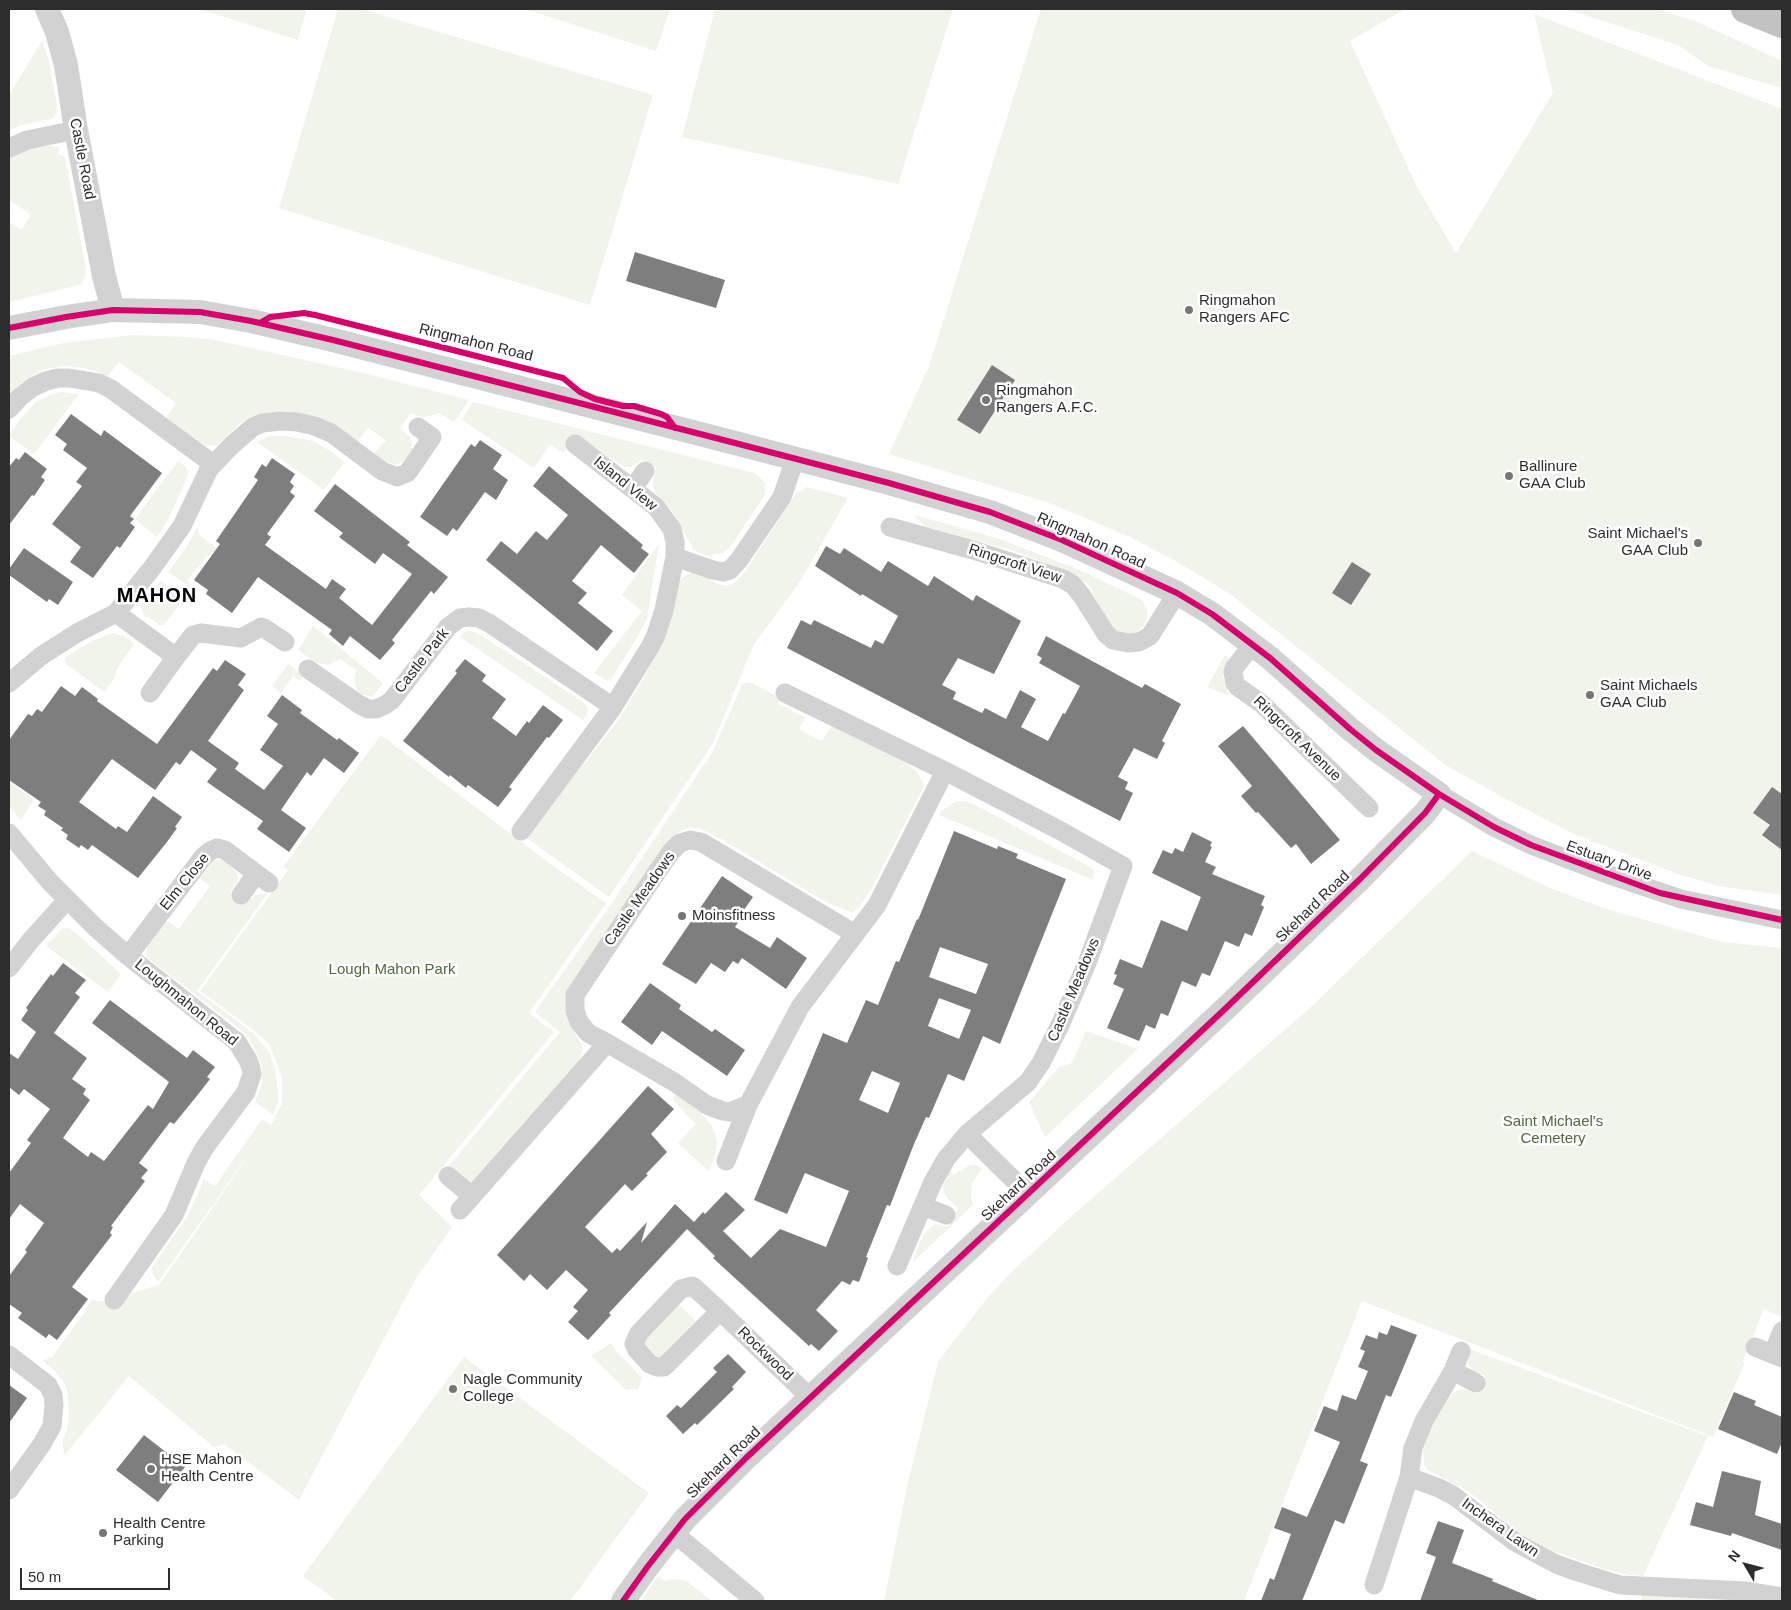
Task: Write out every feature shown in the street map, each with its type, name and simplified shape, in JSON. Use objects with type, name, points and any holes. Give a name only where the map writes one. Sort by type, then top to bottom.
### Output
[{"type":"highway","points":[[1745,9],[1782,24]]},
{"type":"street","name":"Castle Road","points":[[48,9],[57,32],[66,65],[76,130],[104,276],[113,310]]},
{"type":"street","points":[[9,148],[27,140],[76,130]]},
{"type":"street","name":"Ringmahon Road","points":[[9,328],[66,316],[113,310],[200,312],[285,328],[889,483],[990,512],[1062,540],[1177,593],[1212,614],[1253,644],[1376,750],[1439,794]]},
{"type":"street","points":[[9,409],[33,387],[46,381],[69,378],[99,383],[111,389],[213,464]]},
{"type":"street","points":[[9,683],[41,656],[77,633],[116,613],[182,526],[213,464],[253,427],[272,421],[297,422],[315,426],[331,433],[382,471],[397,477],[407,473],[411,468],[425,432]]},
{"type":"street","name":"Island View","points":[[575,444],[656,508],[672,529],[675,542],[675,557]]},
{"type":"street","points":[[521,831],[613,706],[656,635],[664,610],[675,557],[713,570],[723,572],[730,570],[739,560],[782,497],[795,459]]},
{"type":"street","points":[[633,488],[645,471]]},
{"type":"street","name":"Ringcroft View","points":[[890,527],[973,550],[1063,579],[1072,585],[1082,596],[1106,634],[1113,640],[1128,644],[1139,642],[1150,636],[1177,593]]},
{"type":"street","points":[[116,613],[176,657]]},
{"type":"street","name":"Castle Park","points":[[308,669],[360,705],[368,709],[376,709],[392,700],[448,627],[460,618],[479,618],[613,706]]},
{"type":"street","points":[[150,693],[193,635],[201,632],[241,638],[261,627],[285,642]]},
{"type":"street","name":"Ringcroft Avenue","points":[[1253,644],[1235,666],[1233,672],[1238,687],[1262,704],[1369,808]]},
{"type":"street","name":"Castle Meadows","points":[[784,693],[945,771],[1059,830],[1123,866],[1087,963],[1041,1063],[1028,1082],[967,1134],[946,1159],[897,1266]]},
{"type":"street","points":[[726,1160],[748,1105],[800,1007],[877,905],[945,771]]},
{"type":"street","name":"Estuary Drive","points":[[1439,794],[1494,827],[1531,845],[1604,873],[1681,899],[1782,920]]},
{"type":"street","name":"Skehard Road","points":[[623,1601],[685,1519],[732,1472],[1233,1001],[1360,879],[1425,812],[1439,794]]},
{"type":"street","name":"Loughmahon Road","points":[[9,833],[67,900],[128,956],[237,1042],[248,1060],[252,1074],[246,1092],[205,1147],[196,1163],[174,1216],[114,1300]]},
{"type":"street","name":"Castle Meadows","points":[[748,1105],[729,1112],[707,1105],[674,1082],[588,1033],[579,1022],[574,1011],[575,995],[667,859],[680,843],[690,840],[701,842],[855,934]]},
{"type":"street","name":"Elm Close","points":[[128,956],[203,856],[210,851],[217,848],[225,850],[262,878],[240,895]]},
{"type":"street","points":[[9,968],[34,936],[67,900]]},
{"type":"street","points":[[448,1176],[466,1203],[607,1043]]},
{"type":"street","points":[[967,1134],[1028,1194]]},
{"type":"street","points":[[923,1206],[946,1215]]},
{"type":"street","name":"Rockwood","points":[[720,1311],[664,1367],[650,1364],[636,1350],[634,1344],[639,1333],[681,1289],[688,1286],[696,1288],[720,1311],[810,1398]]},
{"type":"street","points":[[1755,1347],[1778,1356],[1782,1331]]},
{"type":"street","points":[[1374,1585],[1409,1477],[1413,1448],[1423,1423],[1452,1371],[1460,1351]]},
{"type":"street","points":[[9,1355],[48,1386],[53,1395],[54,1405],[52,1426],[9,1490]]},
{"type":"street","points":[[1452,1371],[1476,1383]]},
{"type":"street","name":"Inchera Lawn","points":[[1409,1477],[1439,1488],[1454,1496],[1515,1542],[1535,1554],[1617,1593],[1746,1591],[1782,1597]]},
{"type":"street","points":[[674,1533],[755,1601]]},
{"type":"green space","points":[[199,9],[307,9],[298,40]]},
{"type":"green space","points":[[338,9],[361,9],[653,95],[590,305],[279,208]]},
{"type":"green space","points":[[525,9],[670,9],[656,51]]},
{"type":"green space","points":[[715,9],[953,9],[898,184],[682,137]]},
{"type":"green space","points":[[1041,9],[1405,9],[1350,41],[1417,187],[1456,253],[1553,93],[1534,14],[1782,109],[1782,895],[1719,886],[1678,874],[1574,834],[1447,766],[1230,594],[1181,564],[1130,537],[1049,503],[889,454],[929,366]]},
{"type":"green space","points":[[1566,9],[1658,9],[1697,22],[1782,61],[1782,88],[1708,66],[1678,45]]},
{"type":"green space","points":[[42,41],[48,57],[57,112],[54,118],[21,125],[9,131],[9,95]]},
{"type":"green space","points":[[34,147],[59,147],[58,154],[65,157],[86,269],[85,277],[81,284],[75,286],[9,302],[9,222],[22,230],[31,214],[9,200],[9,157]]},
{"type":"green space","points":[[133,335],[215,340],[363,373],[469,400],[454,422],[439,413],[423,418],[411,413],[400,428],[409,436],[412,450],[408,458],[396,465],[383,461],[374,454],[386,440],[368,428],[358,441],[316,416],[286,411],[262,413],[251,417],[242,422],[217,445],[206,446],[166,418],[176,403],[119,362],[108,376],[85,368],[64,366],[45,369],[18,386],[9,395],[9,356],[64,343]]},
{"type":"green space","points":[[62,392],[79,394],[34,454],[9,436],[20,419],[36,402],[52,394]]},
{"type":"green space","points":[[473,402],[754,473],[765,483],[766,493],[729,549],[720,554],[713,554],[711,558],[694,550],[672,511],[656,493],[653,481],[656,467],[642,460],[630,467],[624,467],[577,435],[563,453],[550,444],[534,468],[462,420]]},
{"type":"green space","points":[[269,436],[286,436],[313,441],[329,450],[344,462],[324,490],[257,442]]},
{"type":"green space","points":[[178,461],[186,467],[188,475],[170,516],[157,537],[135,519]]},
{"type":"green space","points":[[807,487],[848,498],[799,583],[754,644],[713,743],[609,897],[525,837],[615,725],[638,688],[662,645],[672,614],[676,588],[681,579],[694,572],[703,575],[717,584],[727,586],[734,583],[744,573],[792,499],[797,493]]},
{"type":"green space","points":[[914,515],[997,538],[1082,571],[1142,600],[1147,610],[1147,620],[1143,627],[1135,633],[1127,635],[1117,634],[1100,608],[1089,585],[1078,578],[1059,568],[1014,551],[924,526]]},
{"type":"green space","points":[[197,528],[200,536],[217,548],[211,556],[208,555],[188,580],[190,587],[168,572],[186,548]]},
{"type":"green space","points":[[659,544],[647,619],[613,676],[610,680],[605,680],[594,673],[642,611],[622,595]]},
{"type":"green space","points":[[161,581],[180,595],[182,601],[164,625],[160,625],[143,614],[141,605]]},
{"type":"green space","points":[[313,626],[383,683],[372,697],[361,694],[357,690],[354,680],[356,670],[340,659],[328,665],[316,663],[298,650]]},
{"type":"green space","points":[[468,631],[482,636],[582,701],[588,710],[586,716],[583,720],[460,637],[464,632]]},
{"type":"green space","points":[[112,633],[124,636],[134,644],[118,667],[114,679],[104,692],[66,664],[64,658],[94,640]]},
{"type":"green space","points":[[1225,655],[1231,660],[1223,676],[1229,696],[1207,687]]},
{"type":"green space","points":[[288,664],[304,676],[300,681],[293,676],[281,693],[272,686]]},
{"type":"green space","points":[[747,682],[780,698],[779,704],[805,717],[799,730],[822,741],[832,725],[897,757],[914,769],[922,780],[924,786],[871,889],[860,906],[853,912],[847,911],[822,900],[723,840],[699,828],[687,828],[679,832],[668,842],[567,993],[565,1011],[583,1047],[580,1060],[476,1179],[471,1182],[464,1179],[448,1167],[560,1032],[535,1012],[612,903],[713,751],[742,685]]},
{"type":"green space","name":"Lough Mahon Park","points":[[381,735],[549,863],[606,903],[529,1013],[554,1032],[419,1195],[452,1227],[415,1280],[299,1500],[224,1444],[214,1447],[129,1376],[64,1456],[63,1439],[67,1430],[69,1412],[67,1390],[64,1382],[52,1368],[42,1361],[52,1357],[85,1312],[91,1300],[121,1304],[131,1293],[159,1285],[266,1130],[158,1282],[153,1275],[152,1267],[189,1214],[204,1179],[216,1185],[262,1119],[271,1125],[282,1104],[282,1080],[269,1044],[256,1032],[200,991],[288,870],[283,867]]},
{"type":"green space","points":[[9,781],[34,800],[21,820],[9,806]]},
{"type":"green space","points":[[957,801],[966,801],[983,809],[1090,867],[1094,870],[1093,880],[939,815],[941,811]]},
{"type":"green space","name":"Saint Michael's Cemetery","points":[[1472,851],[1550,888],[1606,909],[1723,942],[1782,948],[1782,1317],[1764,1309],[1743,1360],[1744,1364],[1713,1437],[1362,1301],[1244,1601],[884,1601],[908,1482],[938,1362],[987,1298],[1073,1215],[1311,1007]]},
{"type":"green space","points":[[213,860],[224,860],[237,872],[238,880],[230,893],[244,904],[256,895],[268,893],[197,991],[253,1033],[269,1052],[275,1070],[278,1092],[278,1102],[273,1115],[255,1102],[262,1083],[262,1067],[255,1049],[246,1034],[146,955],[148,943],[165,922],[179,929],[210,886],[198,877]]},
{"type":"green space","points":[[63,928],[68,928],[76,933],[121,974],[108,992],[46,946]]},
{"type":"green space","points":[[1086,1031],[1138,1049],[1045,1137],[1029,1102],[1059,1067],[1072,1063]]},
{"type":"green space","points":[[676,1094],[700,1112],[715,1133],[717,1141],[716,1152],[708,1171],[678,1143],[696,1124],[672,1099]]},
{"type":"green space","points":[[976,1165],[982,1168],[972,1184],[971,1196],[973,1205],[912,1263],[926,1232],[938,1224],[947,1227],[958,1208],[947,1198],[944,1192],[943,1186],[950,1171],[954,1175],[968,1166]]},
{"type":"green space","points":[[678,1304],[697,1322],[662,1358],[659,1358],[644,1344],[644,1341]]},
{"type":"green space","points":[[611,1343],[642,1378],[638,1389],[626,1390],[591,1356]]},
{"type":"green space","points":[[1469,1349],[1708,1436],[1643,1576],[1607,1570],[1550,1550],[1517,1532],[1476,1497],[1427,1470],[1424,1464],[1423,1452],[1428,1434],[1450,1396],[1458,1390],[1465,1389],[1478,1394],[1485,1376],[1474,1371],[1468,1364]]},
{"type":"green space","name":"Nagle Community College","points":[[464,1357],[649,1493],[570,1601],[337,1601],[303,1576]]},
{"type":"green space","points":[[658,1576],[665,1581],[678,1579],[688,1582],[712,1601],[641,1601]]},
{"type":"green space","points":[[1642,1595],[1715,1598],[1755,1601],[1641,1601]]},
{"type":"building","points":[[635,252],[725,280],[716,308],[626,281]]},
{"type":"building","name":"Ringmahon Rangers A.F.C.","points":[[992,365],[1015,380],[980,434],[957,420]]},
{"type":"building","points":[[71,414],[101,436],[104,430],[162,473],[130,516],[134,519],[130,523],[135,527],[120,548],[117,546],[93,578],[70,562],[81,547],[52,524],[82,486],[76,482],[87,468],[63,450],[67,444],[55,435]]},
{"type":"building","points":[[480,440],[502,455],[493,469],[508,480],[496,500],[485,492],[457,531],[453,528],[447,536],[420,517],[471,444],[475,447]]},
{"type":"building","points":[[25,452],[47,469],[41,477],[45,480],[9,525],[9,467],[16,458],[19,460]]},
{"type":"building","points":[[272,458],[295,474],[290,482],[294,486],[290,492],[295,496],[267,534],[271,537],[265,545],[326,589],[332,579],[346,589],[339,598],[372,625],[412,574],[383,553],[375,564],[339,537],[343,533],[314,511],[335,484],[410,542],[407,545],[448,577],[434,594],[431,591],[392,640],[395,643],[380,660],[350,636],[343,646],[329,634],[332,630],[258,577],[232,613],[206,594],[208,590],[194,580],[220,544],[216,541],[258,480],[254,477],[262,464],[266,467]]},
{"type":"building","points":[[549,466],[643,545],[641,548],[649,554],[634,573],[601,545],[572,581],[587,593],[578,603],[613,631],[597,651],[486,560],[501,541],[517,554],[536,531],[547,540],[568,515],[533,486]]},
{"type":"building","points":[[826,546],[840,554],[844,548],[881,572],[888,561],[928,586],[934,576],[973,601],[976,595],[1021,621],[994,674],[958,658],[942,685],[956,692],[953,699],[982,713],[985,708],[1006,719],[1020,690],[1036,699],[1021,727],[1048,741],[1080,686],[1039,663],[1042,658],[1037,655],[1046,636],[1142,688],[1145,684],[1181,704],[1162,741],[1165,743],[1157,759],[1134,748],[1118,777],[1128,782],[1125,789],[1133,793],[1120,821],[787,648],[801,620],[811,625],[814,620],[871,648],[875,640],[883,644],[898,616],[862,594],[861,596],[815,566]]},
{"type":"building","points":[[24,548],[73,582],[58,605],[49,599],[47,602],[9,575],[9,569]]},
{"type":"building","points":[[1352,562],[1371,574],[1351,605],[1332,593]]},
{"type":"building","points":[[465,659],[486,675],[482,681],[506,699],[492,718],[516,736],[527,721],[529,723],[543,705],[563,720],[549,738],[547,737],[509,787],[512,789],[498,807],[468,785],[466,788],[450,775],[449,777],[403,741],[457,673],[455,671]]},
{"type":"building","points":[[225,660],[246,674],[238,685],[244,690],[208,741],[239,763],[235,769],[264,790],[283,766],[260,750],[278,724],[267,716],[282,695],[302,710],[300,713],[337,740],[339,738],[359,753],[344,773],[324,758],[311,776],[307,772],[281,810],[306,828],[289,852],[257,829],[263,821],[207,782],[217,769],[191,750],[180,765],[176,762],[155,790],[112,759],[79,802],[116,829],[118,826],[127,832],[153,796],[182,817],[167,842],[138,878],[92,845],[88,850],[81,845],[79,848],[66,839],[68,835],[61,830],[63,828],[44,815],[46,811],[38,806],[41,802],[9,780],[9,740],[28,714],[32,716],[37,709],[42,712],[61,686],[75,696],[82,687],[98,699],[97,701],[157,744],[213,668],[217,671]]},
{"type":"building","points":[[1243,726],[1340,840],[1311,864],[1296,844],[1291,848],[1241,796],[1252,786],[1218,746]]},
{"type":"building","points":[[1772,787],[1782,794],[1782,850],[1762,835],[1770,825],[1753,813]]},
{"type":"building","points":[[954,831],[997,849],[998,846],[1018,854],[1016,858],[1066,879],[1000,1044],[983,1036],[964,1081],[948,1074],[929,1118],[926,1117],[914,1144],[890,1206],[887,1205],[866,1257],[868,1258],[859,1282],[853,1280],[850,1285],[842,1281],[816,1310],[838,1331],[819,1351],[811,1344],[809,1346],[713,1258],[715,1256],[687,1229],[609,1313],[611,1315],[588,1340],[568,1322],[578,1311],[573,1307],[588,1290],[566,1270],[547,1290],[530,1274],[524,1281],[497,1255],[648,1086],[674,1109],[651,1134],[667,1152],[632,1191],[625,1184],[585,1227],[612,1253],[617,1248],[620,1251],[647,1222],[641,1243],[675,1204],[694,1222],[703,1212],[705,1214],[726,1192],[745,1210],[723,1231],[751,1258],[780,1229],[826,1247],[849,1191],[805,1173],[787,1214],[754,1200],[823,1033],[847,1043],[866,1000],[878,1005],[896,961],[899,962]],"holes":[[[940,947],[988,964],[976,994],[929,977]],[[939,998],[971,1010],[959,1039],[928,1026]],[[872,1071],[900,1083],[888,1113],[859,1100]]]},
{"type":"building","points":[[1192,832],[1212,842],[1210,846],[1212,847],[1205,862],[1216,867],[1212,874],[1265,896],[1261,905],[1264,907],[1252,936],[1245,933],[1239,947],[1225,941],[1210,976],[1202,973],[1196,987],[1182,981],[1168,1016],[1161,1013],[1155,1029],[1146,1025],[1139,1041],[1107,1028],[1124,989],[1113,984],[1117,975],[1114,974],[1120,959],[1142,968],[1161,920],[1187,931],[1201,897],[1152,873],[1163,850],[1172,854],[1175,848],[1183,852]]},
{"type":"building","points":[[722,876],[753,897],[739,917],[741,918],[735,927],[770,948],[777,937],[807,958],[786,989],[742,958],[738,964],[733,961],[725,972],[711,963],[696,984],[662,964]]},
{"type":"building","points":[[63,963],[86,980],[75,993],[80,997],[54,1033],[87,1058],[72,1079],[86,1089],[83,1094],[90,1100],[63,1138],[88,1157],[91,1152],[104,1161],[148,1105],[153,1109],[169,1082],[92,1023],[110,1000],[187,1058],[193,1050],[215,1067],[207,1077],[210,1079],[196,1097],[174,1124],[170,1122],[139,1163],[148,1170],[141,1178],[145,1181],[111,1226],[113,1227],[110,1233],[112,1235],[72,1287],[88,1299],[57,1340],[49,1334],[46,1338],[18,1318],[22,1313],[9,1304],[9,1276],[27,1252],[25,1250],[44,1223],[20,1204],[9,1219],[9,1173],[31,1143],[27,1140],[50,1109],[24,1089],[19,1095],[9,1087],[9,1053],[18,1059],[36,1032],[21,1020],[33,998],[51,974],[53,976]]},
{"type":"building","points":[[650,983],[681,1005],[679,1009],[712,1032],[715,1029],[745,1050],[727,1076],[662,1031],[652,1045],[621,1022]]},
{"type":"building","points":[[1391,1325],[1417,1335],[1391,1397],[1386,1395],[1360,1461],[1368,1464],[1344,1524],[1335,1520],[1302,1601],[1261,1601],[1270,1578],[1274,1580],[1291,1534],[1274,1528],[1282,1507],[1307,1517],[1340,1442],[1314,1431],[1324,1406],[1337,1411],[1342,1395],[1356,1400],[1368,1371],[1358,1367],[1365,1351],[1360,1349],[1366,1335],[1377,1339],[1379,1332],[1387,1335]]},
{"type":"building","points":[[728,1354],[746,1372],[732,1387],[734,1389],[697,1425],[695,1423],[683,1434],[666,1416],[677,1405],[681,1408],[717,1372],[713,1368]]},
{"type":"building","points":[[9,1385],[27,1398],[9,1423]]},
{"type":"building","points":[[1734,1392],[1756,1401],[1754,1405],[1782,1417],[1782,1442],[1777,1454],[1718,1429]]},
{"type":"building","name":"HSE Mahon Health Centre","points":[[144,1435],[185,1467],[158,1502],[116,1470]]},
{"type":"building","points":[[1722,1471],[1761,1481],[1755,1515],[1782,1524],[1782,1550],[1732,1533],[1731,1536],[1690,1525],[1696,1502],[1713,1507]]},
{"type":"building","points":[[1438,1521],[1464,1530],[1452,1563],[1493,1579],[1492,1581],[1540,1601],[1420,1601],[1436,1557],[1426,1553]]},
{"type":"cycle path","points":[[9,328],[113,310],[200,312],[251,321],[333,340],[708,436],[889,483],[990,512],[1062,540],[1177,593],[1212,614],[1270,658],[1376,750],[1439,794],[1494,827],[1531,845],[1660,893],[1782,920]]},
{"type":"cycle path","points":[[260,323],[270,317],[304,313],[315,315],[563,378],[580,392],[595,399],[623,406],[634,406],[661,414],[667,417],[675,428]]},
{"type":"cycle path","points":[[623,1601],[685,1519],[746,1458],[1226,1008],[1360,879],[1425,813],[1439,794]]},
{"type":"place","name":"Ringmahon Rangers AFC","points":[[1189,310]]},
{"type":"place","name":"Ringmahon Rangers A.F.C.","points":[[986,400]]},
{"type":"place","name":"Ballinure GAA Club","points":[[1509,476]]},
{"type":"place","name":"Saint Michael's GAA Club","points":[[1698,543]]},
{"type":"place","name":"Saint Michaels GAA Club","points":[[1590,695]]},
{"type":"place","name":"Moinsfitness","points":[[682,916]]},
{"type":"place","name":"Nagle Community College","points":[[453,1389]]},
{"type":"place","name":"HSE Mahon Health Centre","points":[[151,1469]]},
{"type":"place","name":"Health Centre Parking","points":[[103,1533]]},
{"type":"district","name":"MAHON","points":[[157,596]]}]
